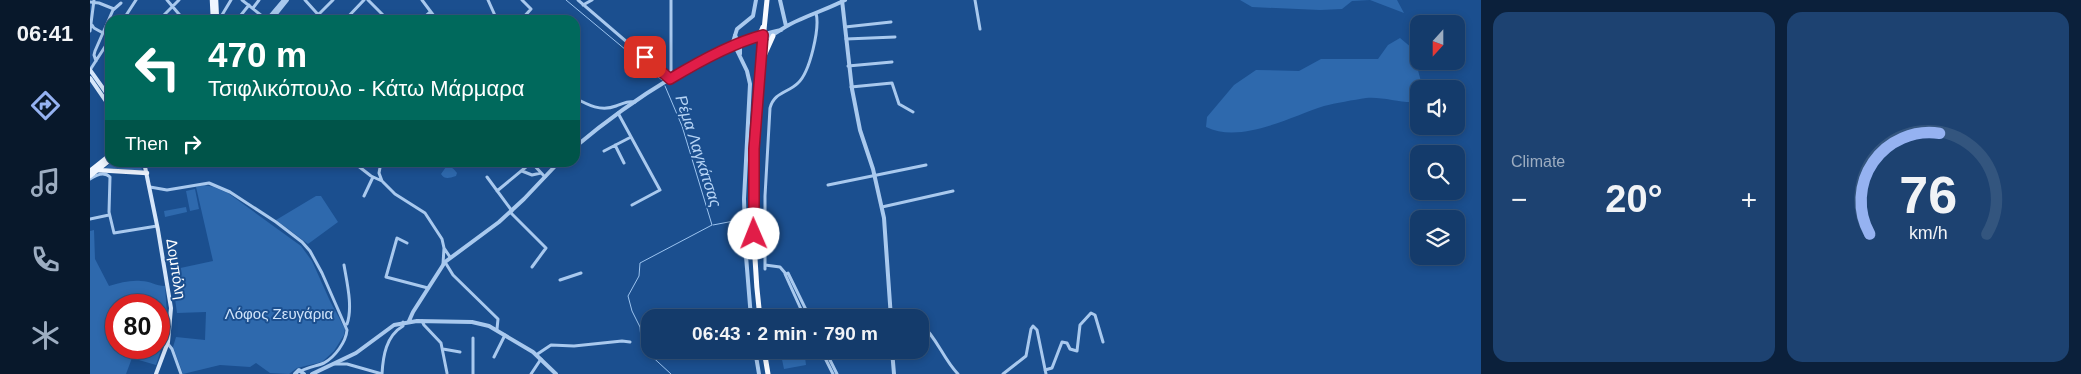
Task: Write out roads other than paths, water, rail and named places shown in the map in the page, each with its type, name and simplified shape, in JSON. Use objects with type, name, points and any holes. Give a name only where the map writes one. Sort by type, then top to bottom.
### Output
[{"type":"highway","points":[[759,309],[754,251],[753,188],[767,0]]},
{"type":"highway","points":[[753,38],[761,32],[765,22]]},
{"type":"highway","points":[[761,63],[773,36]]},
{"type":"highway","points":[[766,359],[768,374]]},
{"type":"main road","points":[[214,0],[216,15]]},
{"type":"main road","points":[[90,70],[105,91]]},
{"type":"main road","points":[[90,78],[105,100]]},
{"type":"main road","points":[[90,171],[105,159]]},
{"type":"main road","points":[[90,177],[105,164]]},
{"type":"main road","points":[[97,170],[132,167]]},
{"type":"main road","name":"Δομπόλη","points":[[144,167],[150,187],[169,294]]},
{"type":"main road","name":"Δομπόλη","points":[[170,298],[170,333]]},
{"type":"main road","name":"Δομπόλη","points":[[156,374],[162,359]]},
{"type":"street","points":[[126,15],[136,0]]},
{"type":"street","points":[[167,0],[180,15]]},
{"type":"street","points":[[164,15],[179,0]]},
{"type":"street","points":[[220,15],[231,0]]},
{"type":"street","points":[[242,0],[262,15]]},
{"type":"street","points":[[253,8],[259,0]]},
{"type":"street","points":[[272,15],[286,0]]},
{"type":"street","points":[[305,0],[319,14],[333,0]]},
{"type":"street","points":[[350,15],[366,0],[382,15]]},
{"type":"street","points":[[488,0],[494,15]]},
{"type":"street","points":[[522,0],[531,9],[526,15]]},
{"type":"street","points":[[578,0],[669,78]]},
{"type":"street","points":[[583,4],[592,0]]},
{"type":"street","points":[[669,78],[671,70],[671,0]]},
{"type":"street","points":[[750,309],[744,205],[750,84],[740,54],[734,46],[734,35],[737,29],[753,16],[756,0]]},
{"type":"street","points":[[780,0],[786,26]]},
{"type":"street","points":[[975,0],[980,29]]},
{"type":"street","points":[[90,32],[93,1],[114,9]]},
{"type":"street","points":[[423,1],[433,15]]},
{"type":"street","points":[[746,42],[753,38],[773,36],[791,23],[843,1],[851,87],[860,130],[882,207],[887,238],[891,309]]},
{"type":"street","points":[[111,15],[114,9],[121,3]]},
{"type":"street","points":[[241,15],[249,5]]},
{"type":"street","points":[[427,15],[430,12]]},
{"type":"street","points":[[783,13],[791,23]]},
{"type":"street","points":[[806,309],[788,274],[780,267],[765,267],[765,196],[770,108],[776,97],[798,83],[805,74],[815,35],[816,13]]},
{"type":"street","points":[[845,27],[890,22]]},
{"type":"street","points":[[92,23],[94,28],[103,33]]},
{"type":"street","points":[[96,60],[94,53],[105,29]]},
{"type":"street","points":[[580,143],[618,113],[669,78],[734,46],[781,30]]},
{"type":"street","points":[[734,35],[739,44],[740,54]]},
{"type":"street","points":[[846,39],[895,37]]},
{"type":"street","points":[[90,70],[105,48]]},
{"type":"street","points":[[848,66],[892,62]]},
{"type":"street","points":[[851,87],[892,83],[899,104],[913,112]]},
{"type":"street","points":[[580,100],[600,108],[612,107],[626,101],[635,102]]},
{"type":"street","points":[[618,113],[660,190],[632,205]]},
{"type":"street","points":[[604,151],[631,137]]},
{"type":"street","points":[[615,145],[624,163]]},
{"type":"street","points":[[828,185],[926,165]]},
{"type":"street","points":[[360,167],[373,177],[382,180]]},
{"type":"street","points":[[380,167],[379,173],[382,180],[395,194],[425,213],[442,239],[444,264],[499,320],[497,330]]},
{"type":"street","points":[[497,191],[527,167]]},
{"type":"street","points":[[536,167],[545,177]]},
{"type":"street","points":[[409,321],[444,264],[487,232],[511,211],[554,167]]},
{"type":"street","points":[[522,171],[532,175],[541,173]]},
{"type":"street","points":[[90,177],[99,175],[109,176],[110,215],[115,234],[157,226]]},
{"type":"street","points":[[364,196],[373,177]]},
{"type":"street","points":[[488,177],[511,211],[546,248],[532,267]]},
{"type":"street","points":[[150,187],[167,190],[209,183],[230,192],[270,218],[306,246],[322,273],[346,325]]},
{"type":"street","points":[[882,207],[952,191]]},
{"type":"street","points":[[90,219],[110,215]]},
{"type":"street","points":[[407,243],[397,238],[386,276],[428,288]]},
{"type":"street","points":[[444,248],[450,258]]},
{"type":"street","points":[[295,374],[298,371],[303,372],[324,363],[332,357],[346,336],[349,306],[344,265]]},
{"type":"street","points":[[560,280],[582,273]]},
{"type":"street","points":[[786,274],[785,276],[801,309]]},
{"type":"street","points":[[1003,374],[1026,356],[1033,326],[1037,330],[1045,372],[1054,365],[1062,342],[1067,343],[1070,350],[1077,351],[1080,325],[1091,313],[1095,315],[1103,342]]},
{"type":"street","points":[[422,320],[424,325],[439,340],[443,349],[446,373]]},
{"type":"street","points":[[312,374],[335,364],[366,346],[394,326],[403,322],[422,320],[486,324],[536,355],[555,374]]},
{"type":"street","points":[[335,364],[345,364],[382,374],[388,342],[394,331],[403,326],[403,322]]},
{"type":"street","points":[[929,332],[958,374]]},
{"type":"street","points":[[494,357],[505,335]]},
{"type":"street","points":[[473,338],[473,374]]},
{"type":"street","points":[[536,355],[551,346],[630,342]]},
{"type":"street","points":[[170,346],[181,374]]},
{"type":"street","points":[[443,349],[460,352]]},
{"type":"street","points":[[530,374],[541,359]]},
{"type":"street","points":[[756,359],[759,374]]},
{"type":"street","points":[[826,359],[833,374]]},
{"type":"street","points":[[830,359],[837,374]]},
{"type":"street","points":[[893,359],[894,374]]},
{"type":"waterway","name":"Ρέμα Λαγκάτσας","points":[[566,0],[662,80]]},
{"type":"waterway","name":"Ρέμα Λαγκάτσας","points":[[665,86],[682,126],[712,225],[640,263],[639,276],[628,296],[632,311],[640,327],[641,339],[646,351],[671,374]]},
{"type":"waterway","points":[[713,225],[739,220]]},
{"type":"park label","name":"Λόφος Ζευγάρια","points":[[279,314]]}]
